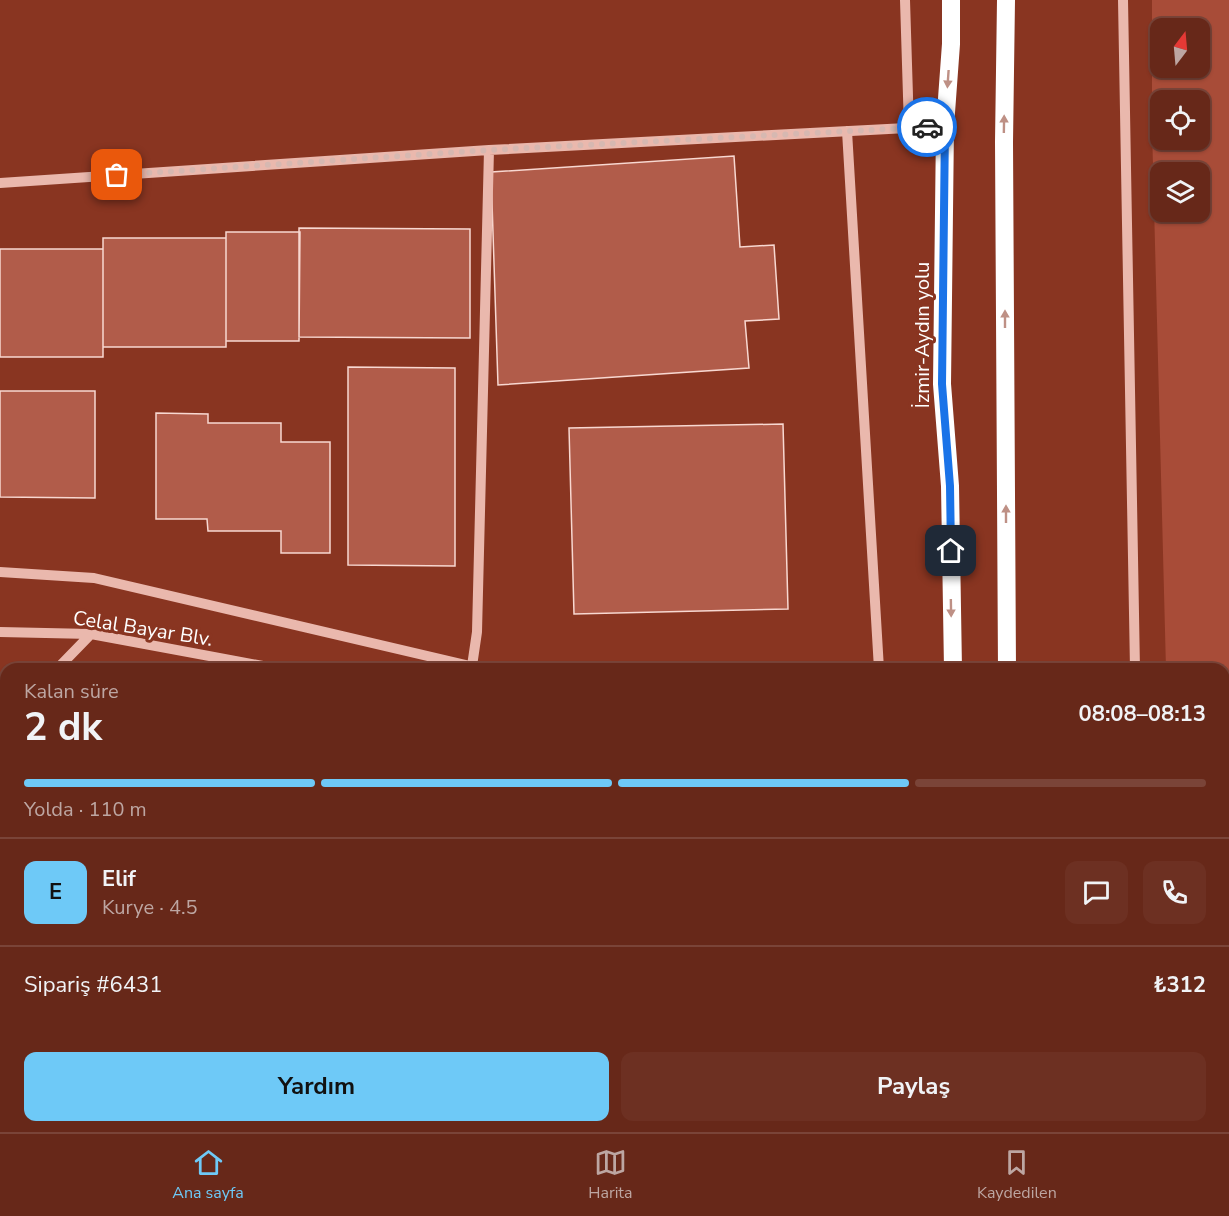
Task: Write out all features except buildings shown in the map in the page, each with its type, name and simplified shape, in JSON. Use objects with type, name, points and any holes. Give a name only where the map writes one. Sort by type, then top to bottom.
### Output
[{"type":"highway","points":[[945,0],[951,44]]},
{"type":"highway","name":"İzmir-Aydın yolu","points":[[951,0],[951,44],[945,126],[942,384],[950,486],[953,663]]},
{"type":"highway","points":[[1006,0],[1004,154],[1007,663]]},
{"type":"street","points":[[905,0],[909,128]]},
{"type":"street","points":[[1123,0],[1135,663]]},
{"type":"street","points":[[0,183],[489,150],[945,126]]},
{"type":"street","points":[[847,132],[879,663]]},
{"type":"street","points":[[478,663],[489,150]]},
{"type":"street","points":[[0,572],[94,578],[457,663]]},
{"type":"street","name":"Celal Bayar Blv.","points":[[0,632],[91,634],[247,663]]},
{"type":"street","points":[[63,663],[91,634]]},
{"type":"shaded area","points":[[1152,0],[1229,0],[1229,663],[1166,663],[1154,222],[1210,222],[1210,162],[1153,162],[1153,150],[1210,150],[1210,90],[1152,90],[1152,78],[1210,78],[1210,18],[1152,18]]},
{"type":"way so far","points":[[117,175],[489,150],[927,127]]},
{"type":"route","points":[[927,127],[945,126],[942,384],[950,486],[951,551]]}]
